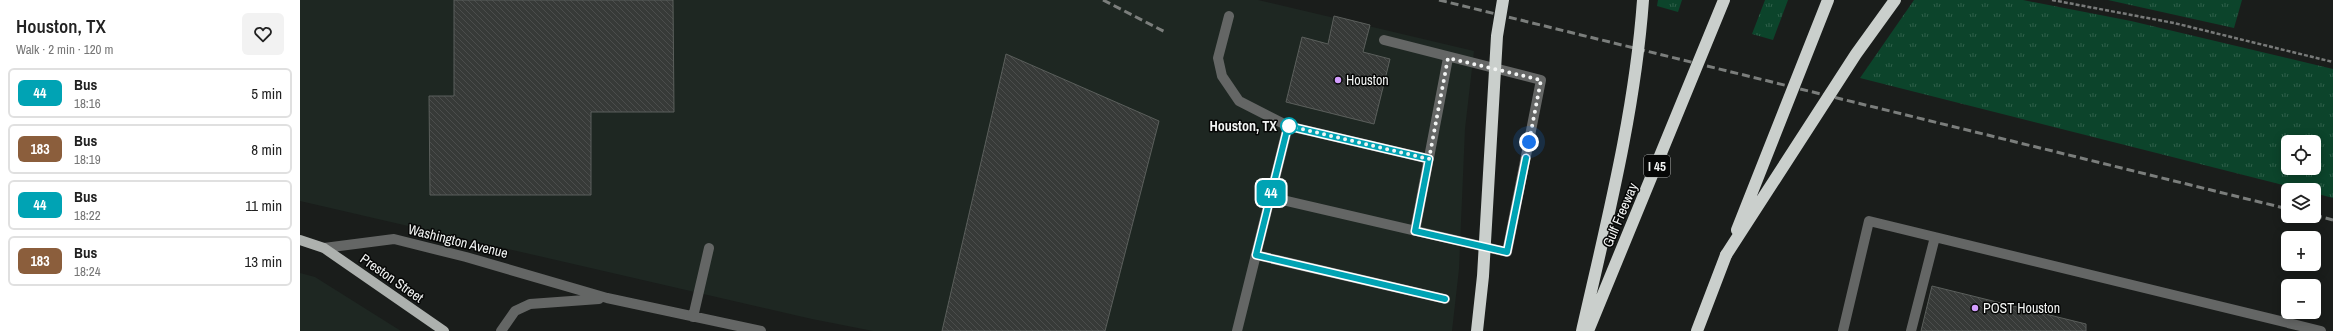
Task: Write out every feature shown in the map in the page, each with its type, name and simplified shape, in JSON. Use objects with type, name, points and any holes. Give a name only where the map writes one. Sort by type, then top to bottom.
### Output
[{"type":"highway","points":[[1477,331],[1483,276],[1497,36],[1503,0]]},
{"type":"highway","points":[[1582,331],[1623,149],[1640,42],[1643,0]]},
{"type":"highway","name":"Gulf Freeway","points":[[1588,331],[1724,0]]},
{"type":"highway","points":[[1697,331],[1828,0]]},
{"type":"highway","points":[[1726,255],[1856,54],[1895,0]]},
{"type":"main road","name":"Washington Avenue","points":[[300,240],[324,248]]},
{"type":"main road","name":"Preston Street","points":[[324,248],[444,331]]},
{"type":"street","points":[[1229,16],[1218,58],[1222,76],[1239,101],[1288,126],[1429,159]]},
{"type":"street","points":[[1270,197],[1507,252],[1541,80],[1448,58],[1384,40]]},
{"type":"street","points":[[1415,231],[1448,58]]},
{"type":"street","points":[[1237,331],[1288,126]]},
{"type":"street","points":[[1843,331],[1869,221],[2320,331]]},
{"type":"street","points":[[1911,331],[1935,237]]},
{"type":"street","name":"Washington Avenue","points":[[324,248],[394,239],[466,257],[607,298],[761,331]]},
{"type":"street","points":[[693,317],[709,248]]},
{"type":"street","points":[[1256,255],[1445,299]]},
{"type":"street","name":"Washington Avenue","points":[[501,331],[515,311],[530,304],[607,298]]},
{"type":"path","points":[[2052,0],[2174,23],[2333,62]]},
{"type":"shaded area","points":[[300,0],[1258,0],[1474,51],[1465,129],[1459,269],[1452,331],[873,331],[812,319],[300,201]]},
{"type":"shaded area","points":[[300,273],[315,277],[401,331],[300,331]]},
{"type":"green space","points":[[1658,0],[1682,0],[1678,12],[1657,6]]},
{"type":"green space","points":[[1765,0],[1788,0],[1773,40],[1752,34]]},
{"type":"green space","points":[[1914,0],[2023,0],[2131,21],[2333,69],[2333,198],[2321,195],[2321,183],[2281,183],[2281,184],[1860,78]]},
{"type":"green space","points":[[2108,0],[2242,0],[2234,28]]},
{"type":"building","points":[[454,0],[673,0],[674,112],[591,112],[591,195],[430,195],[429,96],[454,96]]},
{"type":"building","name":"Houston","points":[[1334,16],[1370,25],[1363,52],[1390,59],[1374,124],[1286,102],[1302,37],[1328,44]]},
{"type":"building","points":[[1006,54],[1159,121],[1105,331],[942,331]]},
{"type":"building","name":"POST Houston","points":[[1932,286],[2086,324],[2086,331],[1921,331]]},
{"type":"railway","points":[[1103,0],[1167,33]]},
{"type":"railway","points":[[1439,0],[2281,207]]},
{"type":"railway","points":[[2321,217],[2333,220]]},
{"type":"bus line","name":"44","points":[[1445,299],[1256,255],[1288,126],[1429,159],[1415,231],[1507,252],[1526,158]]},
{"type":"place","name":"Houston","points":[[1338,80]]},
{"type":"place","name":"Houston, TX","points":[[1289,126]]},
{"type":"place","name":"POST Houston","points":[[1975,308]]},
{"type":"route","points":[[1289,126],[1429,159],[1448,58],[1541,80],[1529,142]]}]
